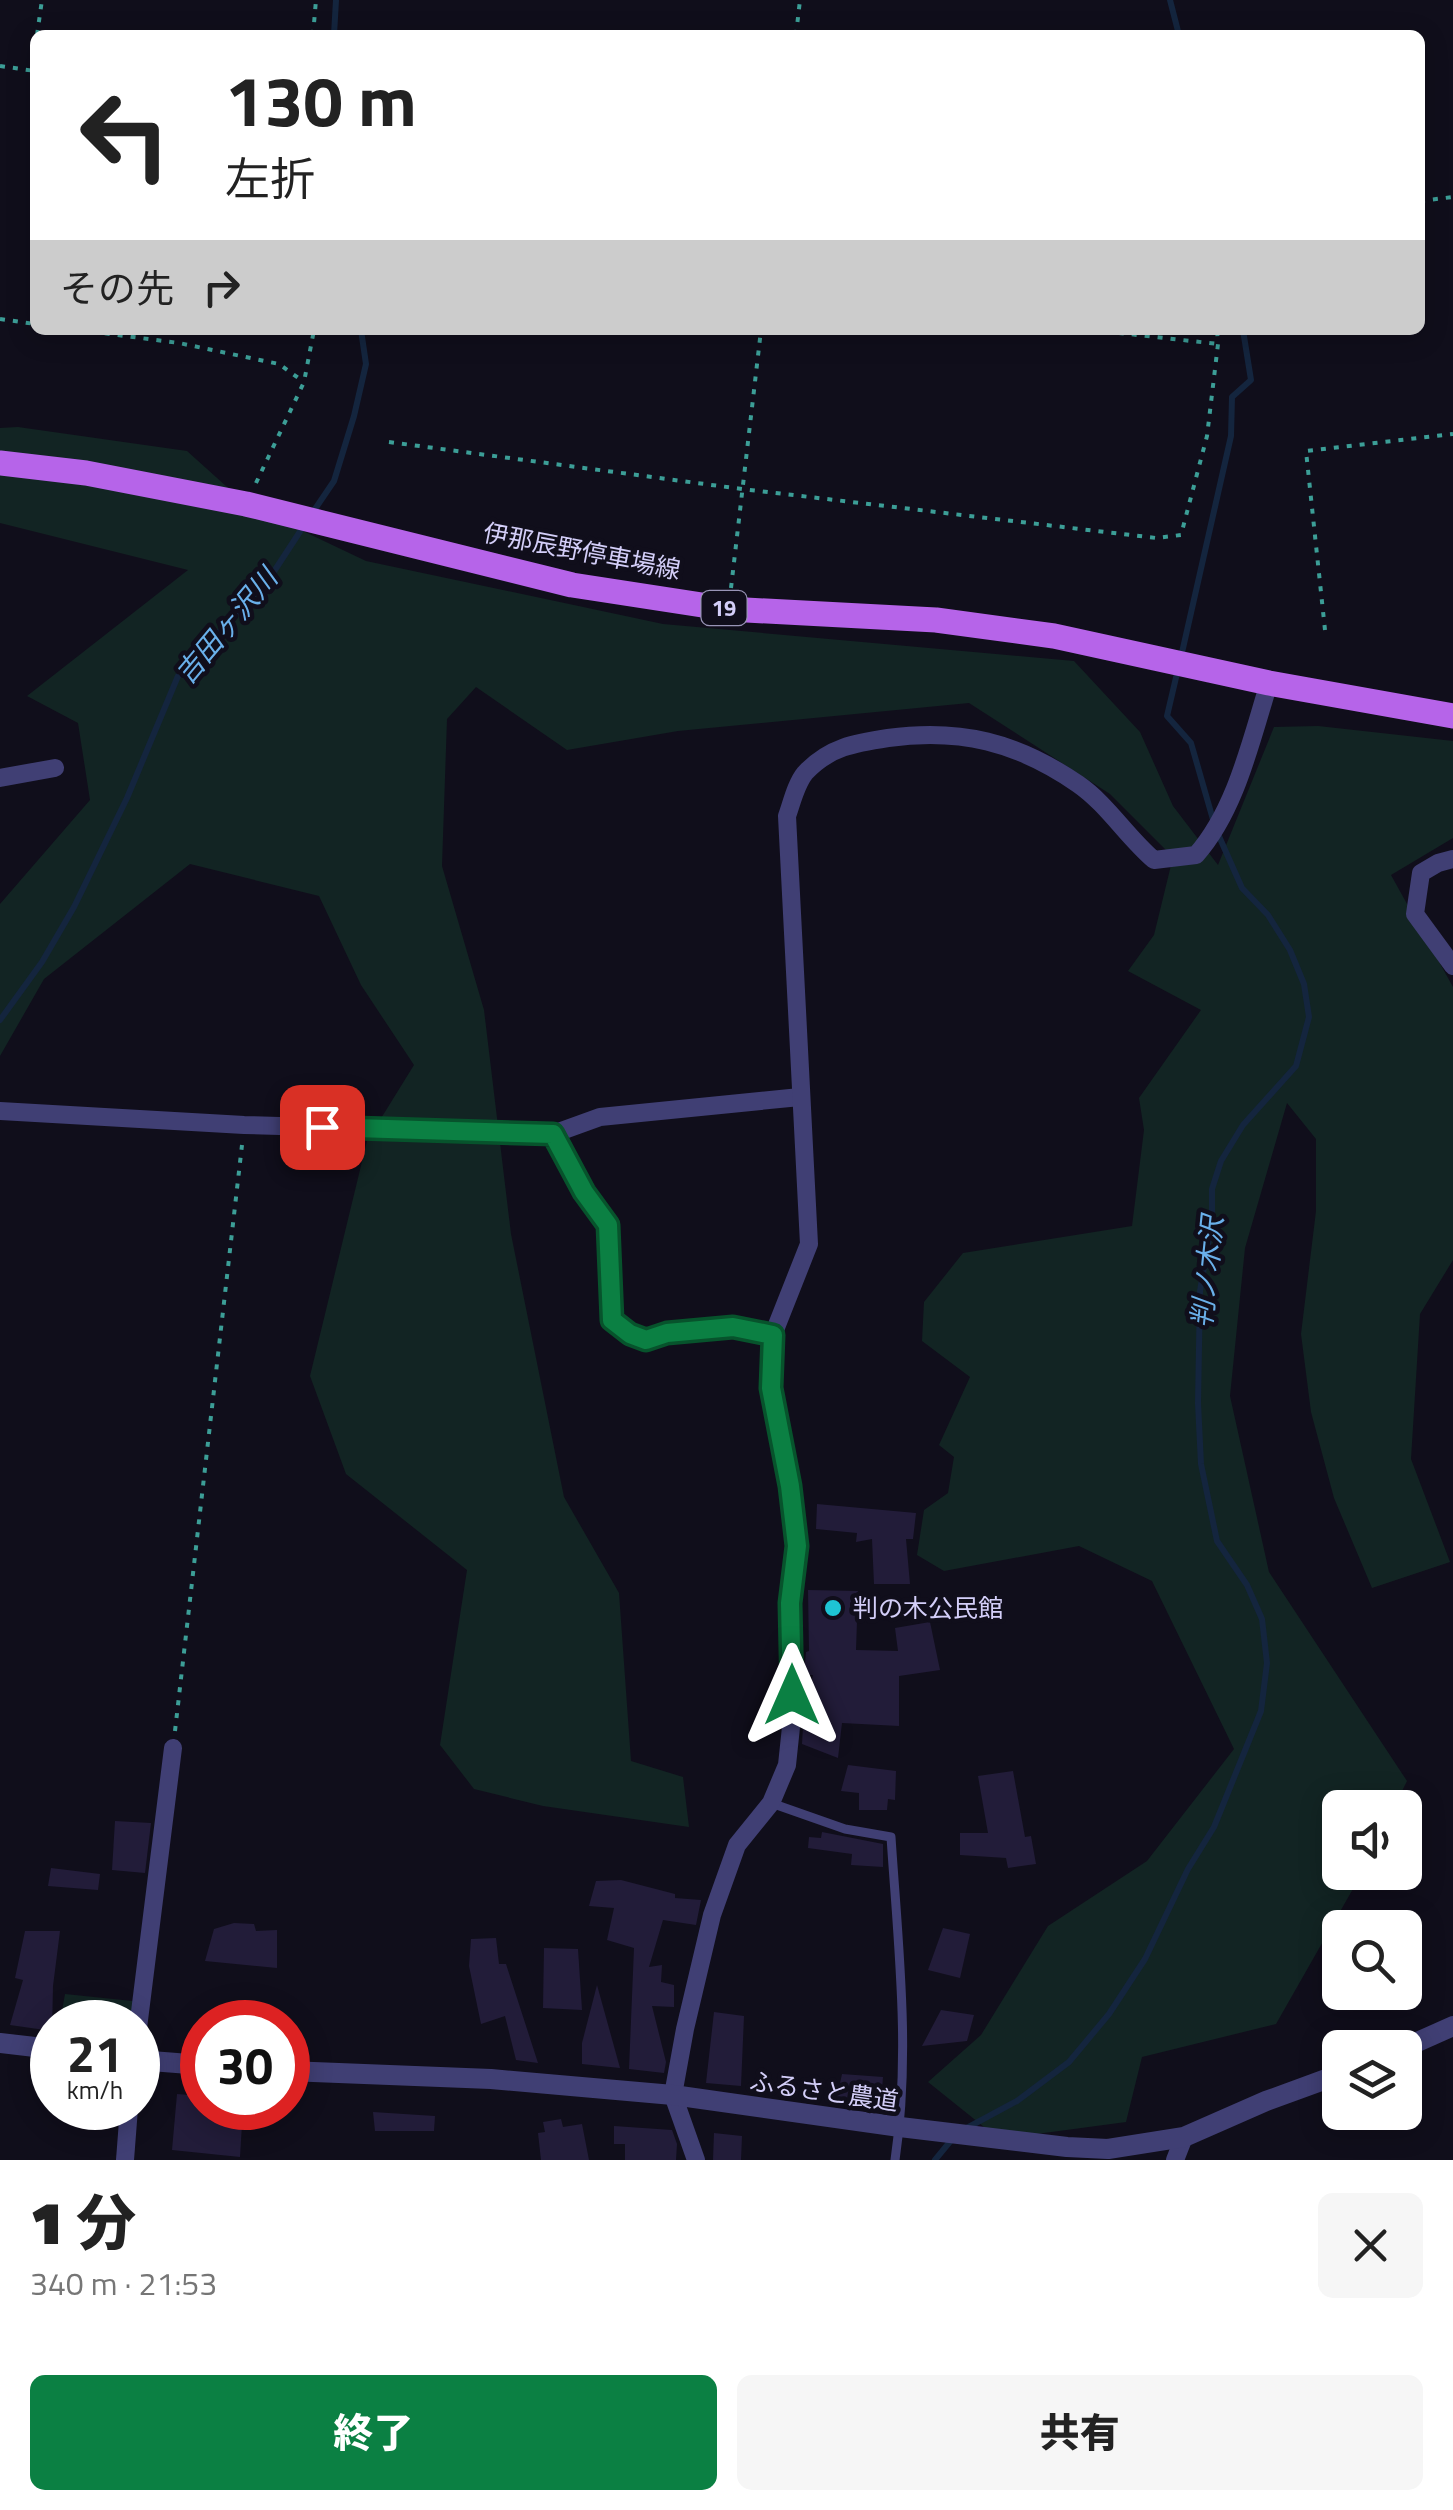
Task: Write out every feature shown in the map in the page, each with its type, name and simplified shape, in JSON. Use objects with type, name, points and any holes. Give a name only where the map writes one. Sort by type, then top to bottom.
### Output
[{"type":"main road","name":"伊那辰野停車場線","points":[[0,463],[86,473],[246,504],[572,584],[728,608],[936,620],[1054,636],[1269,683],[1453,716]]},
{"type":"street","points":[[696,2160],[673,2095],[712,1915],[737,1846],[771,1804],[787,1765],[791,1726],[790,1603],[797,1546],[771,1388],[773,1335],[809,1244],[787,816],[802,776],[830,752],[848,744],[926,733],[960,734],[1024,754],[1081,786],[1154,860],[1196,856],[1212,837],[1242,768],[1269,683]]},
{"type":"street","points":[[0,778],[54,768]]},
{"type":"street","points":[[1453,859],[1421,874],[1416,914],[1453,966]]},
{"type":"street","points":[[0,1111],[244,1125],[553,1134],[600,1117],[800,1098]]},
{"type":"street","points":[[142,2000],[173,1748]]},
{"type":"street","points":[[1422,2040],[1453,2026]]},
{"type":"street","points":[[0,2043],[30,2047]]},
{"type":"street","name":"ふるさと農道","points":[[310,2072],[492,2079],[673,2095],[900,2127],[1108,2149],[1184,2137],[1322,2081]]},
{"type":"street","points":[[125,2160],[128,2130]]},
{"type":"street","points":[[1176,2160],[1184,2137]]},
{"type":"lane","points":[[553,1134],[584,1192],[608,1225],[612,1320],[646,1340],[667,1333],[733,1327],[773,1335]]},
{"type":"lane","points":[[771,1804],[845,1829],[891,1836],[892,1888],[902,1972],[896,2160]]},
{"type":"path","points":[[38,30],[42,0]]},
{"type":"path","points":[[314,30],[316,0]]},
{"type":"path","points":[[797,30],[800,0]]},
{"type":"path","points":[[0,66],[30,70]]},
{"type":"path","points":[[1425,201],[1453,197]]},
{"type":"path","points":[[0,319],[30,323]]},
{"type":"path","points":[[115,335],[280,364],[304,382]]},
{"type":"path","points":[[246,504],[304,382],[313,335]]},
{"type":"path","points":[[728,608],[760,335]]},
{"type":"path","points":[[1138,335],[1218,344]]},
{"type":"path","points":[[388,442],[1156,538],[1181,535],[1207,436],[1217,335]]},
{"type":"path","points":[[1326,630],[1306,451],[1453,434]]},
{"type":"path","points":[[173,1748],[244,1125]]},
{"type":"shaded area","points":[[18,427],[187,451],[246,504],[366,561],[663,624],[1074,661],[1140,732],[1173,806],[1218,865],[1274,727],[1318,726],[1453,741],[1453,838],[1391,875],[1453,987],[1453,1260],[1420,1314],[1411,1459],[1450,1562],[1372,1588],[1334,1498],[1311,1412],[1301,1334],[1316,1211],[1316,1139],[1287,1103],[1245,1248],[1230,1396],[1269,1572],[1407,1781],[1402,1790],[1322,1790],[1322,1890],[1352,1890],[1341,1910],[1322,1910],[1322,1943],[1276,2024],[1142,2057],[1126,2122],[999,2139],[928,2082],[981,2035],[1048,1926],[1147,1861],[1234,1749],[1152,1581],[1079,1546],[944,1571],[917,1555],[924,1510],[948,1493],[954,1457],[939,1445],[970,1377],[922,1341],[924,1302],[963,1253],[1132,1226],[1144,1130],[1139,1098],[1201,1010],[1128,971],[1154,935],[1173,857],[1110,794],[969,703],[678,731],[567,750],[476,687],[447,719],[442,866],[484,1010],[511,1234],[564,1497],[619,1593],[631,1761],[683,1777],[689,1827],[543,1806],[474,1789],[440,1745],[467,1570],[346,1474],[310,1376],[367,1141],[414,1065],[361,985],[319,896],[190,864],[44,979],[0,1056],[0,904],[90,800],[78,723],[27,696],[188,570],[0,523],[0,428]]},
{"type":"shaded area","points":[[65,1994],[123,2000],[64,2000]]},
{"type":"building","points":[[817,1504],[916,1513],[913,1539],[906,1539],[910,1584],[874,1584],[872,1539],[856,1542],[857,1533],[816,1529]]},
{"type":"building","points":[[808,1590],[858,1591],[856,1650],[898,1651],[895,1628],[930,1622],[940,1670],[899,1676],[899,1726],[842,1723],[838,1758],[802,1744],[804,1710],[813,1675],[804,1675],[809,1651]]},
{"type":"building","points":[[848,1765],[896,1771],[895,1800],[888,1799],[887,1810],[859,1810],[859,1793],[841,1791]]},
{"type":"building","points":[[1013,1771],[1025,1837],[1031,1836],[1036,1864],[1008,1868],[1006,1858],[960,1855],[960,1833],[988,1833],[978,1776]]},
{"type":"building","points":[[115,1821],[151,1823],[145,1873],[112,1870]]},
{"type":"building","points":[[822,1832],[883,1844],[883,1867],[851,1865],[852,1854],[808,1848],[809,1837],[821,1838]]},
{"type":"building","points":[[51,1868],[100,1874],[98,1890],[48,1886]]},
{"type":"building","points":[[621,1880],[675,1894],[675,1898],[701,1900],[696,1925],[663,1920],[649,1967],[662,1965],[661,1982],[674,1985],[674,2007],[652,2006],[666,2062],[664,2073],[629,2069],[634,1948],[607,1940],[614,1908],[589,1906],[596,1881]]},
{"type":"building","points":[[234,1923],[254,1924],[256,1931],[277,1930],[277,1968],[205,1961],[214,1929]]},
{"type":"building","points":[[943,1928],[970,1934],[960,1978],[928,1970]]},
{"type":"building","points":[[25,1931],[60,1931],[53,2000],[30,2000],[30,2028],[10,2025],[23,1980],[15,1978]]},
{"type":"building","points":[[496,1938],[499,1964],[506,1964],[538,2063],[516,2060],[505,2016],[481,2024],[469,1966],[471,1939]]},
{"type":"building","points":[[544,1948],[578,1949],[582,2010],[543,2008]]},
{"type":"building","points":[[597,1985],[620,2068],[582,2064],[582,2043]]},
{"type":"building","points":[[941,2010],[974,2015],[967,2041],[922,2046]]},
{"type":"building","points":[[714,2012],[744,2016],[741,2086],[706,2083]]},
{"type":"building","points":[[842,2074],[883,2077],[881,2102],[837,2097]]},
{"type":"building","points":[[177,2094],[180,2130],[242,2130],[240,2157],[172,2150]]},
{"type":"building","points":[[373,2112],[435,2116],[434,2131],[375,2131]]},
{"type":"building","points":[[561,2119],[563,2127],[582,2124],[589,2160],[541,2160],[538,2133],[545,2132],[543,2122]]},
{"type":"building","points":[[614,2126],[672,2130],[677,2144],[676,2160],[625,2160],[625,2144],[614,2144]]},
{"type":"building","points":[[714,2133],[742,2136],[741,2160],[713,2160]]},
{"type":"waterway","points":[[334,30],[336,0]]},
{"type":"waterway","name":"判ノ木沢","points":[[1170,0],[1178,30]]},
{"type":"waterway","name":"吉田ヶ沢川","points":[[313,512],[334,481],[354,416],[366,364],[362,335]]},
{"type":"waterway","name":"判ノ木沢","points":[[1181,657],[1231,436],[1232,397],[1251,380],[1244,335]]},
{"type":"waterway","name":"吉田ヶ沢川","points":[[0,1020],[42,962],[74,907],[127,798],[178,676],[271,576],[303,527]]},
{"type":"waterway","name":"判ノ木沢","points":[[1178,669],[1167,716],[1191,743],[1214,823]]},
{"type":"waterway","name":"判ノ木沢","points":[[963,2130],[1017,2101],[1069,2062],[1109,2014],[1145,1959],[1188,1869],[1214,1827],[1261,1711],[1267,1663],[1262,1619],[1247,1585],[1217,1541],[1201,1464],[1200,1291],[1212,1221],[1212,1189],[1221,1161],[1243,1125],[1296,1066],[1309,1017],[1304,984],[1290,950],[1268,915],[1242,888],[1218,834]]},
{"type":"waterway","name":"判ノ木沢","points":[[935,2160],[953,2138]]},
{"type":"place","name":"判の木公民館","points":[[833,1608]]},
{"type":"route","points":[[322,1127],[553,1134],[584,1192],[608,1225],[612,1320],[646,1340],[667,1333],[733,1327],[773,1335],[771,1388],[797,1546],[790,1603],[792,1695]]}]
